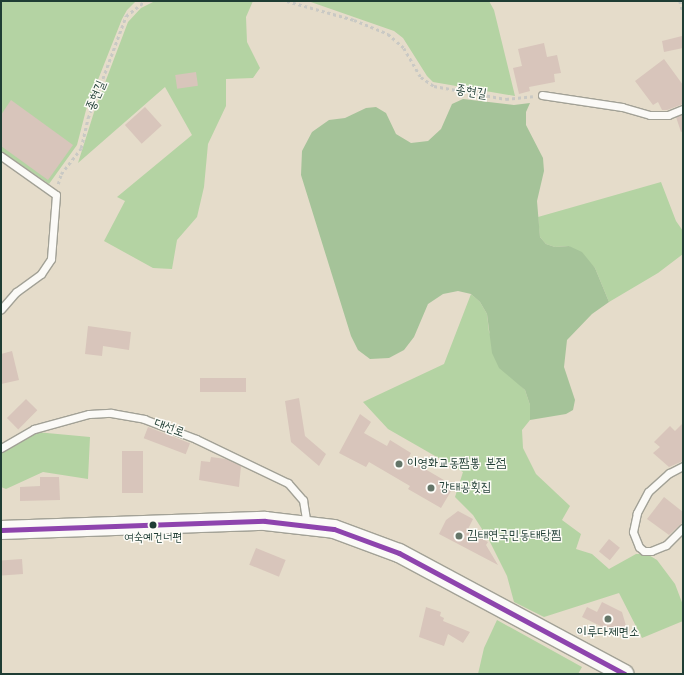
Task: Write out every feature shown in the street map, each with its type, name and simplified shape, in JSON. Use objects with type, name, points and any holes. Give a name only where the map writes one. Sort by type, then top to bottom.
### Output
[{"type":"street","points":[[1,530],[223,521],[307,524],[356,535],[399,553],[625,674]]},
{"type":"lane","points":[[542,95],[622,107],[650,115],[668,115],[683,109]]},
{"type":"lane","points":[[1,156],[56,195],[51,259],[41,274],[16,292],[1,309]]},
{"type":"lane","name":"대선로","points":[[1,448],[34,429],[100,412],[123,414],[196,439],[288,483],[303,500],[307,524]]},
{"type":"lane","points":[[683,466],[669,473],[648,492],[636,513],[633,532],[639,547],[644,551],[651,551],[666,545],[683,528]]},
{"type":"path","name":"종현길","points":[[56,195],[61,174],[81,148],[88,118],[126,16],[145,1]]},
{"type":"path","name":"종현길","points":[[287,1],[354,20],[388,34],[404,48],[421,77],[434,86],[515,100],[542,95]]},
{"type":"path","points":[[680,1],[683,12]]},
{"type":"green space","points":[[1,1],[136,1],[127,10],[122,19],[86,110],[77,145],[49,184],[1,151]]},
{"type":"green space","points":[[155,1],[253,1],[246,17],[247,42],[260,68],[253,78],[226,79],[226,106],[208,144],[204,187],[197,217],[177,240],[172,269],[153,268],[104,241],[125,201],[117,197],[192,135],[165,87],[78,163],[95,109],[128,22],[141,8]]},
{"type":"green space","points":[[308,1],[489,1],[494,10],[515,96],[433,82],[427,76],[403,38],[394,31]]},
{"type":"green space","points":[[463,99],[514,105],[530,103],[526,112],[526,125],[543,158],[544,171],[537,201],[540,237],[546,244],[555,247],[569,246],[582,252],[595,268],[609,302],[592,314],[567,340],[564,367],[575,400],[573,410],[566,414],[530,420],[530,405],[525,390],[499,368],[492,353],[487,314],[480,302],[471,294],[458,291],[443,294],[428,304],[414,337],[404,350],[389,358],[370,359],[358,350],[351,336],[301,175],[302,151],[312,132],[329,120],[345,118],[366,108],[376,107],[386,113],[396,134],[411,143],[428,141],[441,129],[452,104]]},
{"type":"green space","points":[[661,182],[676,221],[683,231],[683,254],[658,273],[609,302],[595,268],[569,246],[555,247],[546,244],[540,237],[538,217]]},
{"type":"green space","points":[[471,294],[480,302],[487,314],[489,332],[513,378],[525,390],[530,405],[530,420],[522,430],[523,448],[536,474],[570,506],[562,520],[581,534],[576,549],[592,554],[609,569],[636,554],[647,554],[657,560],[675,584],[683,605],[683,621],[642,638],[619,593],[544,617],[514,602],[507,576],[489,540],[473,515],[455,497],[463,472],[388,429],[363,402],[444,364]]},
{"type":"green space","points":[[36,432],[90,437],[88,479],[43,472],[6,489],[1,487],[1,452],[12,443]]},
{"type":"green space","points":[[497,620],[582,667],[578,674],[478,674],[484,648]]},
{"type":"building","points":[[682,36],[683,48],[664,52],[662,41]]},
{"type":"building","points":[[544,43],[547,57],[557,55],[561,73],[554,74],[555,82],[529,87],[530,91],[519,94],[513,68],[522,66],[518,49]]},
{"type":"building","points":[[664,59],[683,85],[683,104],[667,110],[662,110],[658,102],[653,105],[635,81]]},
{"type":"building","points":[[196,72],[198,86],[177,89],[175,75]]},
{"type":"building","points":[[11,100],[73,145],[48,180],[1,146],[1,115]]},
{"type":"building","points":[[145,107],[162,126],[142,144],[125,125]]},
{"type":"building","points":[[683,114],[683,131],[681,132],[676,117]]},
{"type":"building","points":[[88,326],[131,332],[129,350],[103,346],[102,356],[85,354]]},
{"type":"building","points":[[12,351],[19,380],[1,384],[1,354]]},
{"type":"building","points":[[200,378],[246,378],[246,392],[200,392]]},
{"type":"building","points":[[299,398],[305,436],[326,454],[319,466],[291,442],[285,401]]},
{"type":"building","points":[[26,399],[37,410],[18,429],[7,418]]},
{"type":"building","points":[[360,414],[371,422],[364,433],[387,446],[390,440],[411,453],[408,459],[454,486],[441,508],[408,489],[410,486],[369,462],[366,467],[339,453]]},
{"type":"building","points":[[683,423],[683,461],[669,467],[653,453],[660,447],[654,442],[670,426],[675,431]]},
{"type":"building","points":[[148,427],[190,443],[186,454],[144,438]]},
{"type":"building","points":[[122,451],[143,451],[143,493],[122,493]]},
{"type":"building","points":[[211,457],[226,459],[241,466],[239,487],[199,480],[201,461],[210,462]]},
{"type":"building","points":[[40,477],[59,477],[60,500],[20,501],[20,487],[40,486]]},
{"type":"building","points":[[664,497],[683,512],[683,522],[669,535],[647,519]]},
{"type":"building","points":[[458,511],[473,519],[467,531],[488,542],[486,545],[498,565],[439,534],[446,520]]},
{"type":"building","points":[[609,539],[620,548],[610,560],[599,551]]},
{"type":"building","points":[[256,548],[286,560],[279,577],[249,565]]},
{"type":"building","points":[[22,559],[23,574],[2,575],[1,560]]},
{"type":"building","points":[[602,602],[622,612],[627,629],[623,637],[582,617],[587,607],[597,612]]},
{"type":"building","points":[[426,607],[441,612],[440,616],[444,618],[443,621],[470,632],[463,643],[448,634],[444,646],[419,637]]},
{"type":"transit line","points":[[1,530],[265,521],[334,529],[399,553],[625,674]]},
{"type":"place","name":"이영화교동짬뽕 본점","points":[[399,464]]},
{"type":"place","name":"강태공횟집","points":[[431,488]]},
{"type":"place","name":"여숙예건너편","points":[[153,525]]},
{"type":"place","name":"김태연국민동태탕찜","points":[[459,536]]},
{"type":"place","name":"이루다제면소","points":[[608,619]]}]
